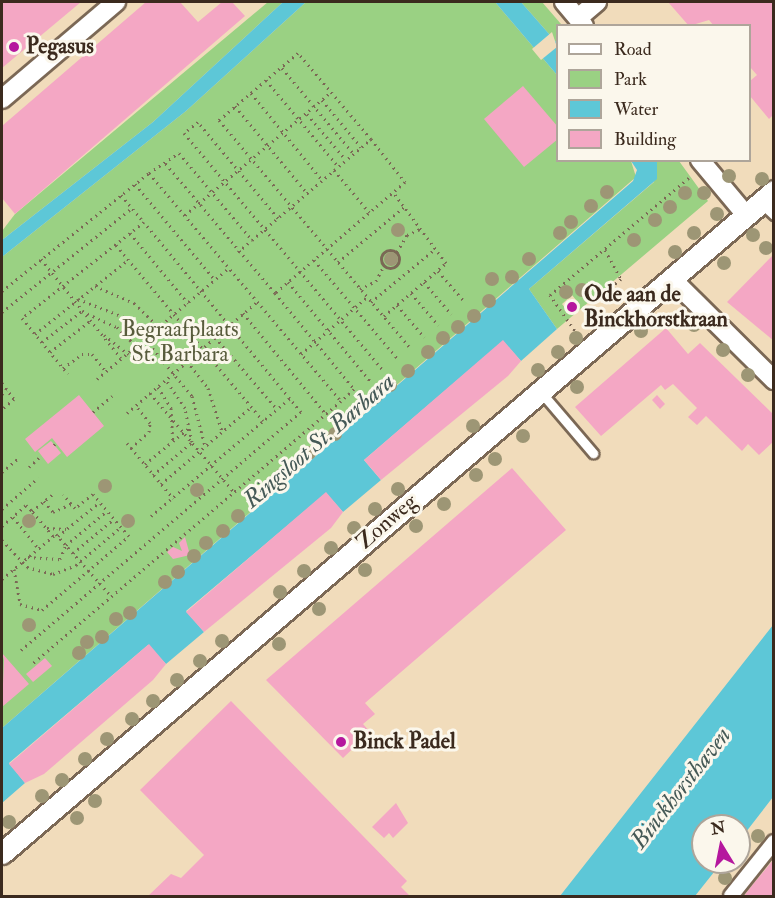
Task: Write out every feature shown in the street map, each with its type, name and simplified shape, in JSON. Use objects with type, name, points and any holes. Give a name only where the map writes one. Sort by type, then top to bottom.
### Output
[{"type":"street","points":[[2,99],[116,2]]},
{"type":"street","points":[[564,2],[581,22],[597,2]]},
{"type":"street","points":[[702,163],[764,206]]},
{"type":"street","name":"Zonweg","points":[[2,853],[632,312],[764,206]]},
{"type":"street","points":[[672,279],[774,380]]},
{"type":"street","points":[[731,897],[774,842]]},
{"type":"lane","points":[[540,391],[593,453]]},
{"type":"path","points":[[275,293],[327,249],[369,212],[405,182],[298,53],[219,120],[291,207],[327,249],[338,262],[360,289],[384,316],[411,349]]},
{"type":"path","points":[[281,68],[354,154]]},
{"type":"path","points":[[266,80],[338,167]]},
{"type":"path","points":[[185,216],[331,92]]},
{"type":"path","points":[[250,93],[323,180]]},
{"type":"path","points":[[322,100],[361,147]]},
{"type":"path","points":[[235,106],[307,194]]},
{"type":"path","points":[[306,113],[346,160]]},
{"type":"path","points":[[278,218],[198,122],[184,133],[384,371]]},
{"type":"path","points":[[238,252],[371,139]]},
{"type":"path","points":[[2,291],[149,173],[179,153],[252,240]]},
{"type":"path","points":[[32,664],[354,389],[165,163]]},
{"type":"path","points":[[567,322],[550,295],[702,163]]},
{"type":"path","points":[[334,171],[369,212]]},
{"type":"path","points":[[149,173],[341,401]]},
{"type":"path","points":[[135,184],[215,280]]},
{"type":"path","points":[[384,316],[446,263],[393,192]]},
{"type":"path","points":[[21,650],[301,412],[121,195]]},
{"type":"path","points":[[338,262],[404,207]]},
{"type":"path","points":[[2,312],[132,208]]},
{"type":"path","points":[[68,374],[22,318],[144,222]]},
{"type":"path","points":[[384,265],[396,267],[397,252],[409,233],[420,229]]},
{"type":"path","points":[[130,233],[188,303]]},
{"type":"path","points":[[116,245],[263,421]]},
{"type":"path","points":[[372,302],[435,249]]},
{"type":"path","points":[[604,249],[621,279],[611,287],[632,312]]},
{"type":"path","points":[[360,289],[374,283],[384,265],[383,252],[397,252]]},
{"type":"path","points":[[41,259],[77,301],[82,311],[121,359]]},
{"type":"path","points":[[34,334],[128,260]]},
{"type":"path","points":[[314,260],[397,358]]},
{"type":"path","points":[[97,379],[229,268]]},
{"type":"path","points":[[438,270],[464,301]]},
{"type":"path","points":[[288,282],[371,381]]},
{"type":"path","points":[[424,282],[451,314]]},
{"type":"path","points":[[95,286],[126,297],[159,327]]},
{"type":"path","points":[[411,293],[438,325]]},
{"type":"path","points":[[301,354],[367,297]]},
{"type":"path","points":[[77,301],[123,317],[145,339],[174,372],[195,402],[205,446]]},
{"type":"path","points":[[127,413],[257,302]]},
{"type":"path","points":[[398,305],[424,337]]},
{"type":"path","points":[[42,342],[82,311]]},
{"type":"path","points":[[82,311],[117,327],[136,346]]},
{"type":"path","points":[[243,313],[326,414]]},
{"type":"path","points":[[50,352],[90,321]]},
{"type":"path","points":[[102,335],[128,354]]},
{"type":"path","points":[[215,337],[277,409]]},
{"type":"path","points":[[63,368],[82,354],[92,354],[106,372]]},
{"type":"path","points":[[188,361],[208,388],[222,431]]},
{"type":"path","points":[[165,380],[181,401],[192,442]]},
{"type":"path","points":[[2,383],[14,399],[2,409]]},
{"type":"path","points":[[158,387],[172,419],[173,441]]},
{"type":"path","points":[[2,394],[7,390]]},
{"type":"path","points":[[150,393],[234,492]]},
{"type":"path","points":[[93,412],[112,396]]},
{"type":"path","points":[[151,516],[290,398]]},
{"type":"path","points":[[131,448],[149,432],[150,423],[135,406]]},
{"type":"path","points":[[161,484],[251,407]]},
{"type":"path","points":[[145,464],[189,428]]},
{"type":"path","points":[[153,475],[192,442]]},
{"type":"path","points":[[127,443],[173,498]]},
{"type":"path","points":[[29,467],[42,456]]},
{"type":"path","points":[[2,472],[20,457]]},
{"type":"path","points":[[2,510],[38,478]]},
{"type":"path","points":[[32,511],[54,493]]},
{"type":"path","points":[[63,494],[81,517]]},
{"type":"path","points":[[14,569],[20,603],[39,610],[129,536],[93,494],[75,508]]},
{"type":"path","points":[[44,501],[53,512],[72,504]]},
{"type":"path","points":[[2,579],[100,502]]},
{"type":"path","points":[[2,526],[26,505],[66,545],[111,596]]},
{"type":"path","points":[[28,557],[56,561],[66,545],[107,511]]},
{"type":"path","points":[[13,516],[39,548]]},
{"type":"path","points":[[73,553],[114,519]]},
{"type":"path","points":[[2,540],[21,563],[53,574],[80,562],[121,527]]},
{"type":"path","points":[[47,528],[66,529]]},
{"type":"green space","points":[[268,2],[283,2],[153,122],[2,240],[2,231],[15,214]]},
{"type":"green space","name":"Begraafplaats St. Barbara","points":[[306,2],[495,2],[556,74],[556,162],[631,162],[636,177],[2,728],[2,257],[186,111]]},
{"type":"green space","points":[[521,2],[542,2],[561,24],[556,24],[556,42]]},
{"type":"green space","points":[[657,162],[680,162],[708,201],[557,329],[529,289],[654,182]],"holes":[[[572,295],[580,305],[569,313],[562,304]]]},
{"type":"water","points":[[283,2],[306,2],[186,111],[2,257],[2,240],[153,122]]},
{"type":"water","points":[[495,2],[521,2],[556,42],[556,74]]},
{"type":"water","points":[[632,162],[657,162],[657,179],[529,289],[557,329],[521,361],[503,341],[364,460],[381,480],[343,512],[326,493],[186,611],[204,632],[166,664],[148,645],[9,763],[25,783],[2,803],[2,728],[633,181],[637,170]]},
{"type":"water","name":"Binckhorsthaven","points":[[773,625],[773,797],[751,825],[751,814],[691,814],[691,874],[712,874],[695,896],[560,896]]},
{"type":"pier","points":[[552,32],[556,48],[541,60],[532,49]]},
{"type":"building","name":"Pegasus","points":[[2,2],[81,2],[2,68]]},
{"type":"building","points":[[146,2],[180,2],[198,22],[222,2],[232,2],[245,16],[15,214],[2,198],[2,126]]},
{"type":"building","points":[[668,2],[774,2],[774,114],[769,119],[751,97],[751,80],[757,75],[751,68],[751,24],[712,24],[709,20],[687,24]]},
{"type":"building","points":[[523,86],[556,125],[556,141],[524,167],[484,119]]},
{"type":"building","points":[[774,254],[774,341],[727,302]]},
{"type":"building","points":[[571,299],[575,304],[569,310],[564,305]]},
{"type":"building","points":[[666,328],[688,354],[700,343],[774,415],[774,441],[759,455],[748,444],[742,451],[706,416],[697,425],[688,417],[697,408],[673,384],[665,390],[661,385],[601,436],[575,407]]},
{"type":"building","points":[[503,340],[521,361],[508,376],[381,480],[364,460]]},
{"type":"building","points":[[79,395],[104,426],[67,457],[52,438],[35,452],[25,439]]},
{"type":"building","points":[[657,395],[665,404],[660,409],[652,400]]},
{"type":"building","points":[[51,441],[61,453],[48,464],[38,451]]},
{"type":"building","points":[[512,468],[566,530],[365,703],[375,714],[363,724],[370,732],[343,758],[266,680]]},
{"type":"building","points":[[326,492],[343,512],[331,528],[204,632],[186,612]]},
{"type":"building","points":[[185,537],[190,555],[173,559],[167,552],[173,547],[182,551],[179,543]]},
{"type":"building","points":[[149,644],[166,664],[153,680],[44,774],[25,783],[9,764]]},
{"type":"building","points":[[2,653],[29,684],[2,707],[4,660]]},
{"type":"building","points":[[45,658],[52,666],[33,682],[26,674]]},
{"type":"building","points":[[231,701],[407,881],[401,887],[410,896],[148,896],[171,874],[181,878],[204,855],[140,790]]},
{"type":"building","points":[[396,803],[408,823],[393,838],[389,833],[384,838],[372,827]]},
{"type":"building","points":[[774,859],[774,896],[744,896],[754,883]]},
{"type":"place","name":"Pegasus","points":[[14,47]]},
{"type":"place","name":"Ode aan de Binckhorstkraan","points":[[572,307]]},
{"type":"place","name":"Binck Padel","points":[[341,742]]},
{"type":"water label","name":"Ringsloot St. Barbara","points":[[319,441]]}]
